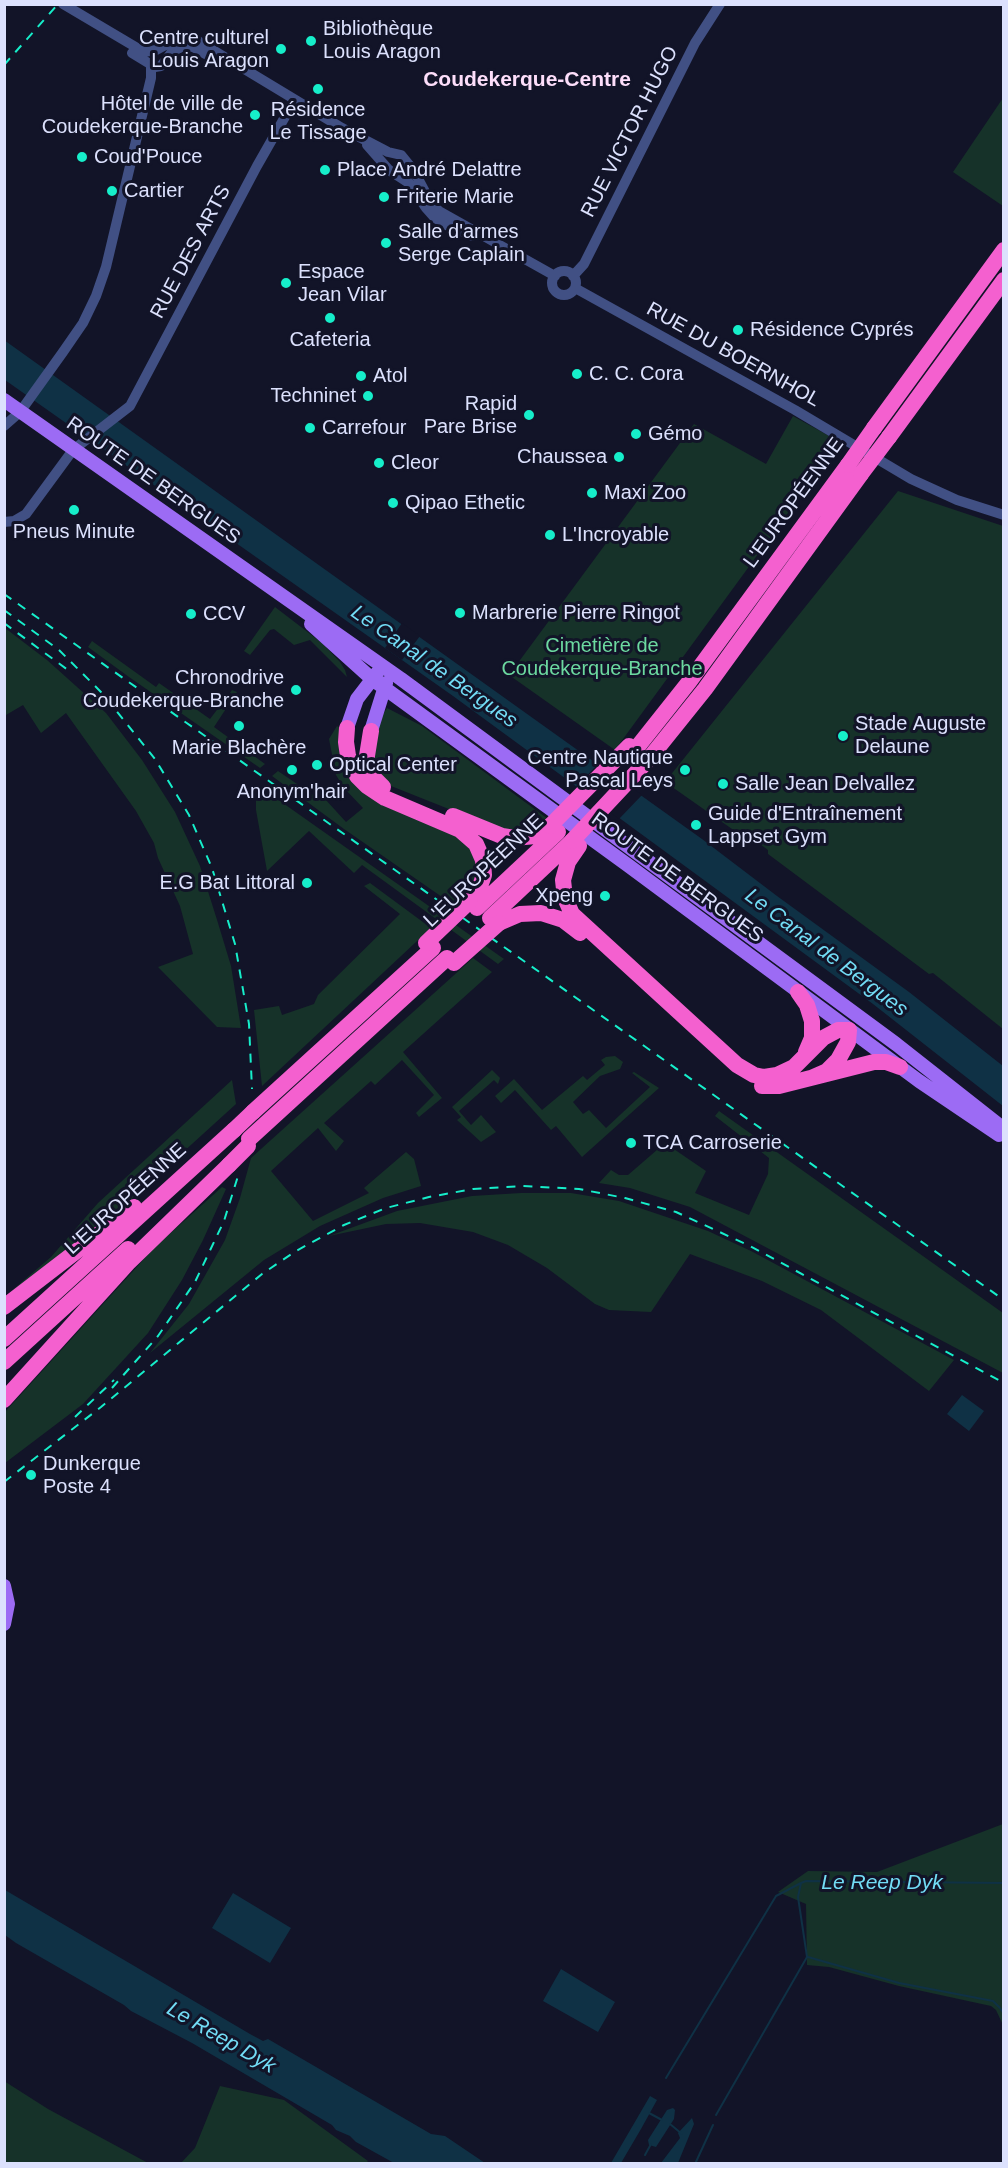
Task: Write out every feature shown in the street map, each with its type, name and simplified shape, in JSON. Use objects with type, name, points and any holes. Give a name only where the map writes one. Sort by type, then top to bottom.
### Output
[{"type":"highway","name":"L'EUROPÉENNE","points":[[641,756],[664,714],[881,433],[1004,250]]},
{"type":"highway","name":"L'EUROPÉENNE","points":[[881,433],[1004,280]]},
{"type":"highway","name":"L'EUROPÉENNE","points":[[4,1339],[235,1125],[303,1066],[355,1030],[565,836],[693,705],[751,627],[855,469]]},
{"type":"highway","points":[[347,728],[348,756],[357,776],[367,786],[380,795],[456,827],[476,844],[483,860],[484,875],[478,892],[484,912]]},
{"type":"highway","points":[[371,731],[366,753],[367,767],[376,782],[386,789],[502,836],[530,838],[540,834],[565,836]]},
{"type":"highway","points":[[565,836],[641,756]]},
{"type":"highway","points":[[565,836],[568,862],[563,889],[569,910],[581,924],[743,1069],[754,1075],[770,1076],[789,1070],[823,1038],[834,1031],[849,1030],[848,1042],[838,1060],[827,1071],[811,1078]]},
{"type":"highway","points":[[355,1030],[484,912],[514,915],[536,912],[568,923],[726,1066],[747,1081],[771,1087],[874,1062],[886,1062],[900,1067]]},
{"type":"highway","points":[[798,992],[807,1005],[812,1027],[810,1043],[803,1058]]},
{"type":"highway","name":"L'EUROPÉENNE","points":[[4,1362],[229,1161],[315,1079],[355,1030]]},
{"type":"highway","points":[[4,1307],[121,1218],[235,1125]]},
{"type":"highway","points":[[4,1400],[134,1257],[229,1161]]},
{"type":"main road","name":"ROUTE DE BERGUES","points":[[4,400],[23,407],[72,450],[156,506],[382,666],[829,994],[1004,1129]]},
{"type":"main road","name":"ROUTE DE BERGUES","points":[[279,594],[385,689],[900,1067],[1004,1138]]},
{"type":"main road","points":[[347,728],[356,702],[382,666]]},
{"type":"main road","points":[[371,731],[385,689],[386,676],[382,666]]},
{"type":"main road","points":[[829,994],[844,1014],[849,1030],[860,1031],[872,1036],[951,1087]]},
{"type":"main road","points":[[4,1586],[8,1604],[4,1624]]},
{"type":"street","points":[[62,4],[142,51],[163,53],[164,60]]},
{"type":"street","points":[[62,4],[72,15],[150,64],[160,66],[179,48],[193,47],[280,98],[294,101]]},
{"type":"street","name":"RUE VICTOR HUGO","points":[[573,276],[584,264],[695,43],[720,4]]},
{"type":"street","points":[[4,426],[23,407],[83,323],[103,277],[151,78],[148,58],[154,51],[176,39],[193,39],[342,128],[392,154],[399,154],[437,209],[555,276]]},
{"type":"street","name":"RUE DES ARTS","points":[[8,522],[28,512],[72,450],[132,403],[257,166],[294,101]]},
{"type":"street","points":[[342,128],[367,146],[390,171],[396,172],[411,184],[426,208],[437,220],[453,229],[510,251]]},
{"type":"street","points":[[386,165],[387,159],[392,154]]},
{"type":"street","points":[[396,172],[404,167],[404,159]]},
{"type":"street","points":[[565,272],[573,276],[576,281],[575,288],[569,294],[560,294],[553,286],[555,276],[565,272]]},
{"type":"street","name":"RUE DU BOERNHOL","points":[[575,288],[785,404],[911,479],[957,500],[1004,515]]},
{"type":"green space","points":[[1003,98],[1003,206],[953,172]]},
{"type":"green space","name":"Cimetière de Coudekerque-Branche","points":[[793,416],[840,442],[615,750],[509,675],[694,424],[766,464]]},
{"type":"green space","points":[[898,491],[1003,526],[1003,1029],[933,973],[929,974],[768,854],[768,850],[757,842],[752,843],[665,782]]},
{"type":"green space","points":[[275,607],[322,643],[340,662],[347,677],[310,640],[294,645],[274,629],[270,630],[250,655],[244,651]]},
{"type":"green space","points":[[5,628],[47,660],[106,713],[142,760],[175,812],[200,866],[218,923],[231,966],[241,1028],[217,1027],[158,967],[193,954],[180,906],[158,858],[154,843],[136,811],[66,713],[41,733],[23,705],[6,715]]},
{"type":"green space","points":[[92,641],[156,687],[159,683],[210,719],[232,690],[237,692],[214,727],[265,764],[260,768],[129,677],[88,647]]},
{"type":"green space","points":[[387,708],[422,726],[548,819],[538,830],[525,832],[499,829],[386,784],[372,762],[377,724]]},
{"type":"green space","points":[[337,726],[340,728],[349,773],[470,844],[477,868],[472,891],[455,906],[272,776],[278,771],[322,801],[325,799],[346,822],[363,808],[344,788],[336,775],[329,739]]},
{"type":"green space","points":[[263,789],[504,959],[498,964],[362,865],[354,873],[309,831],[267,871],[256,810],[256,801]]},
{"type":"green space","points":[[370,883],[431,928],[262,1086],[254,1010],[279,1006],[282,1015],[314,1004],[318,995],[400,914],[364,886]]},
{"type":"green space","points":[[473,958],[492,972],[403,1052],[442,1098],[419,1117],[416,1113],[434,1095],[402,1060],[375,1085],[371,1081],[324,1123],[344,1141],[336,1151],[318,1128],[271,1171],[313,1221],[369,1193],[364,1188],[406,1152],[414,1159],[421,1186],[383,1198],[320,1226],[264,1260],[150,1353],[189,1304],[225,1240],[251,1158]]},
{"type":"green space","points":[[615,1056],[623,1062],[620,1069],[600,1076],[573,1102],[583,1114],[589,1110],[606,1128],[650,1087],[632,1073],[634,1072],[659,1088],[582,1157],[556,1126],[551,1130],[515,1090],[501,1103],[495,1096],[514,1079],[542,1110],[583,1076],[587,1080],[605,1065],[601,1060]]},
{"type":"green space","points":[[492,1070],[500,1078],[498,1084],[494,1080],[459,1111],[471,1125],[481,1115],[496,1132],[481,1142],[457,1120],[461,1117],[452,1107]]},
{"type":"green space","points":[[232,1080],[236,1104],[115,1214],[9,1293],[51,1257],[98,1203]]},
{"type":"green space","points":[[719,1111],[1003,1313],[1003,1373],[690,1207],[630,1188],[599,1183],[611,1170],[619,1175],[628,1175],[665,1143],[706,1171],[695,1193],[749,1215],[768,1174],[769,1158],[715,1116]]},
{"type":"green space","points":[[222,1187],[226,1189],[203,1240],[182,1280],[148,1333],[83,1404],[5,1463],[4,1413],[154,1248]]},
{"type":"green space","points":[[571,1193],[619,1201],[708,1231],[751,1251],[954,1360],[929,1391],[821,1310],[762,1281],[690,1254],[651,1312],[609,1310],[595,1304],[547,1268],[508,1245],[473,1232],[420,1223],[386,1224],[329,1236],[397,1211],[472,1196]]},
{"type":"green space","points":[[1003,1824],[1003,2025],[996,2010],[991,2006],[899,1986],[829,1967],[807,1965],[806,1904],[778,1892],[808,1871],[877,1872]]},
{"type":"green space","points":[[4,2081],[48,2109],[148,2163],[5,2163]]},
{"type":"green space","points":[[220,2086],[284,2100],[368,2161],[365,2164],[181,2163],[195,2148]]},
{"type":"water","name":"Le Canal de Bergues","points":[[4,340],[702,839],[909,992],[1003,1066],[1003,1106],[873,1004],[453,696],[5,380]]},
{"type":"water","points":[[962,1395],[984,1411],[969,1431],[947,1414]]},
{"type":"water","points":[[5,1890],[250,2034],[263,2041],[268,2039],[431,2134],[445,2136],[485,2163],[394,2163],[356,2142],[332,2125],[192,2043],[131,2011],[16,1943],[5,1935]]},
{"type":"water","points":[[233,1893],[291,1928],[270,1963],[212,1928]]},
{"type":"water","points":[[561,1969],[615,2002],[598,2032],[543,2001]]},
{"type":"water","points":[[650,2096],[657,2100],[641,2129],[621,2163],[611,2163]]},
{"type":"water","points":[[673,2108],[675,2110],[674,2119],[656,2147],[649,2145],[648,2140],[667,2110]]},
{"type":"water","points":[[692,2118],[694,2124],[678,2163],[661,2163],[680,2138],[678,2133]]},
{"type":"pier","points":[[402,623],[420,636],[402,660],[385,648]]},
{"type":"pier","points":[[598,764],[642,795],[619,819],[576,787]]},
{"type":"waterway","name":"Le Reep Dyk","points":[[716,2115],[807,1957],[798,1897],[801,1883],[806,1881],[1004,1883]]},
{"type":"waterway","name":"Le Reep Dyk","points":[[666,2078],[776,1896],[801,1883]]},
{"type":"waterway","points":[[808,1957],[899,1983],[993,2001],[1004,2014]]},
{"type":"waterway","points":[[649,2113],[662,2120]]},
{"type":"waterway","points":[[670,2124],[682,2134]]},
{"type":"waterway","name":"Le Reep Dyk","points":[[695,2164],[713,2125]]},
{"type":"waterway","points":[[645,2155],[651,2144]]},
{"type":"railway","points":[[4,65],[58,4]]},
{"type":"railway","points":[[4,594],[1004,1300]]},
{"type":"railway","points":[[4,610],[59,650],[102,693],[155,759],[189,815],[212,868],[235,944],[249,1024],[252,1089]]},
{"type":"railway","points":[[4,623],[72,673]]},
{"type":"railway","points":[[112,1388],[158,1336],[195,1282],[224,1221],[238,1176]]},
{"type":"railway","points":[[4,1482],[101,1407],[262,1274],[296,1251],[344,1225],[386,1208],[473,1189],[523,1186],[579,1189],[625,1198],[676,1212],[750,1246],[1004,1383]]},
{"type":"railway","points":[[75,1417],[114,1380]]},
{"type":"place","name":"Bibliothèque Louis Aragon","points":[[311,41]]},
{"type":"place","name":"Centre culturel Louis Aragon","points":[[281,49]]},
{"type":"place","name":"Résidence Le Tissage","points":[[318,89]]},
{"type":"place","name":"Hôtel de ville de Coudekerque-Branche","points":[[255,115]]},
{"type":"place","name":"Coud'Pouce","points":[[82,157]]},
{"type":"place","name":"Place André Delattre","points":[[325,170]]},
{"type":"place","name":"Cartier","points":[[112,191]]},
{"type":"place","name":"Friterie Marie","points":[[384,197]]},
{"type":"place","name":"Salle d'armes Serge Caplain","points":[[386,243]]},
{"type":"place","name":"Espace Jean Vilar","points":[[286,283]]},
{"type":"place","name":"Cafeteria","points":[[330,318]]},
{"type":"place","name":"Résidence Cyprés","points":[[738,330]]},
{"type":"place","name":"C. C. Cora","points":[[577,374]]},
{"type":"place","name":"Atol","points":[[361,376]]},
{"type":"place","name":"Techninet","points":[[368,396]]},
{"type":"place","name":"Rapid Pare Brise","points":[[529,415]]},
{"type":"place","name":"Carrefour","points":[[310,428]]},
{"type":"place","name":"Gémo","points":[[636,434]]},
{"type":"place","name":"Chaussea","points":[[619,457]]},
{"type":"place","name":"Cleor","points":[[379,463]]},
{"type":"place","name":"Maxi Zoo","points":[[592,493]]},
{"type":"place","name":"Qipao Ethetic","points":[[393,503]]},
{"type":"place","name":"Pneus Minute","points":[[74,510]]},
{"type":"place","name":"L'Incroyable","points":[[550,535]]},
{"type":"place","name":"Marbrerie Pierre Ringot","points":[[460,613]]},
{"type":"place","name":"CCV","points":[[191,614]]},
{"type":"place","name":"Chronodrive Coudekerque-Branche","points":[[296,690]]},
{"type":"place","name":"Marie Blachère","points":[[239,726]]},
{"type":"place","name":"Stade Auguste Delaune","points":[[843,736]]},
{"type":"place","name":"Optical Center","points":[[317,765]]},
{"type":"place","name":"Anonym'hair","points":[[292,770]]},
{"type":"place","name":"Centre Nautique Pascal Leys","points":[[685,770]]},
{"type":"place","name":"Salle Jean Delvallez","points":[[723,784]]},
{"type":"place","name":"Guide d'Entraînement Lappset Gym","points":[[696,825]]},
{"type":"place","name":"E.G Bat Littoral","points":[[307,883]]},
{"type":"place","name":"Xpeng","points":[[605,896]]},
{"type":"place","name":"TCA Carroserie","points":[[631,1143]]},
{"type":"place","name":"Dunkerque Poste 4","points":[[31,1475]]},
{"type":"district","name":"Coudekerque-Centre","points":[[527,80]]}]
